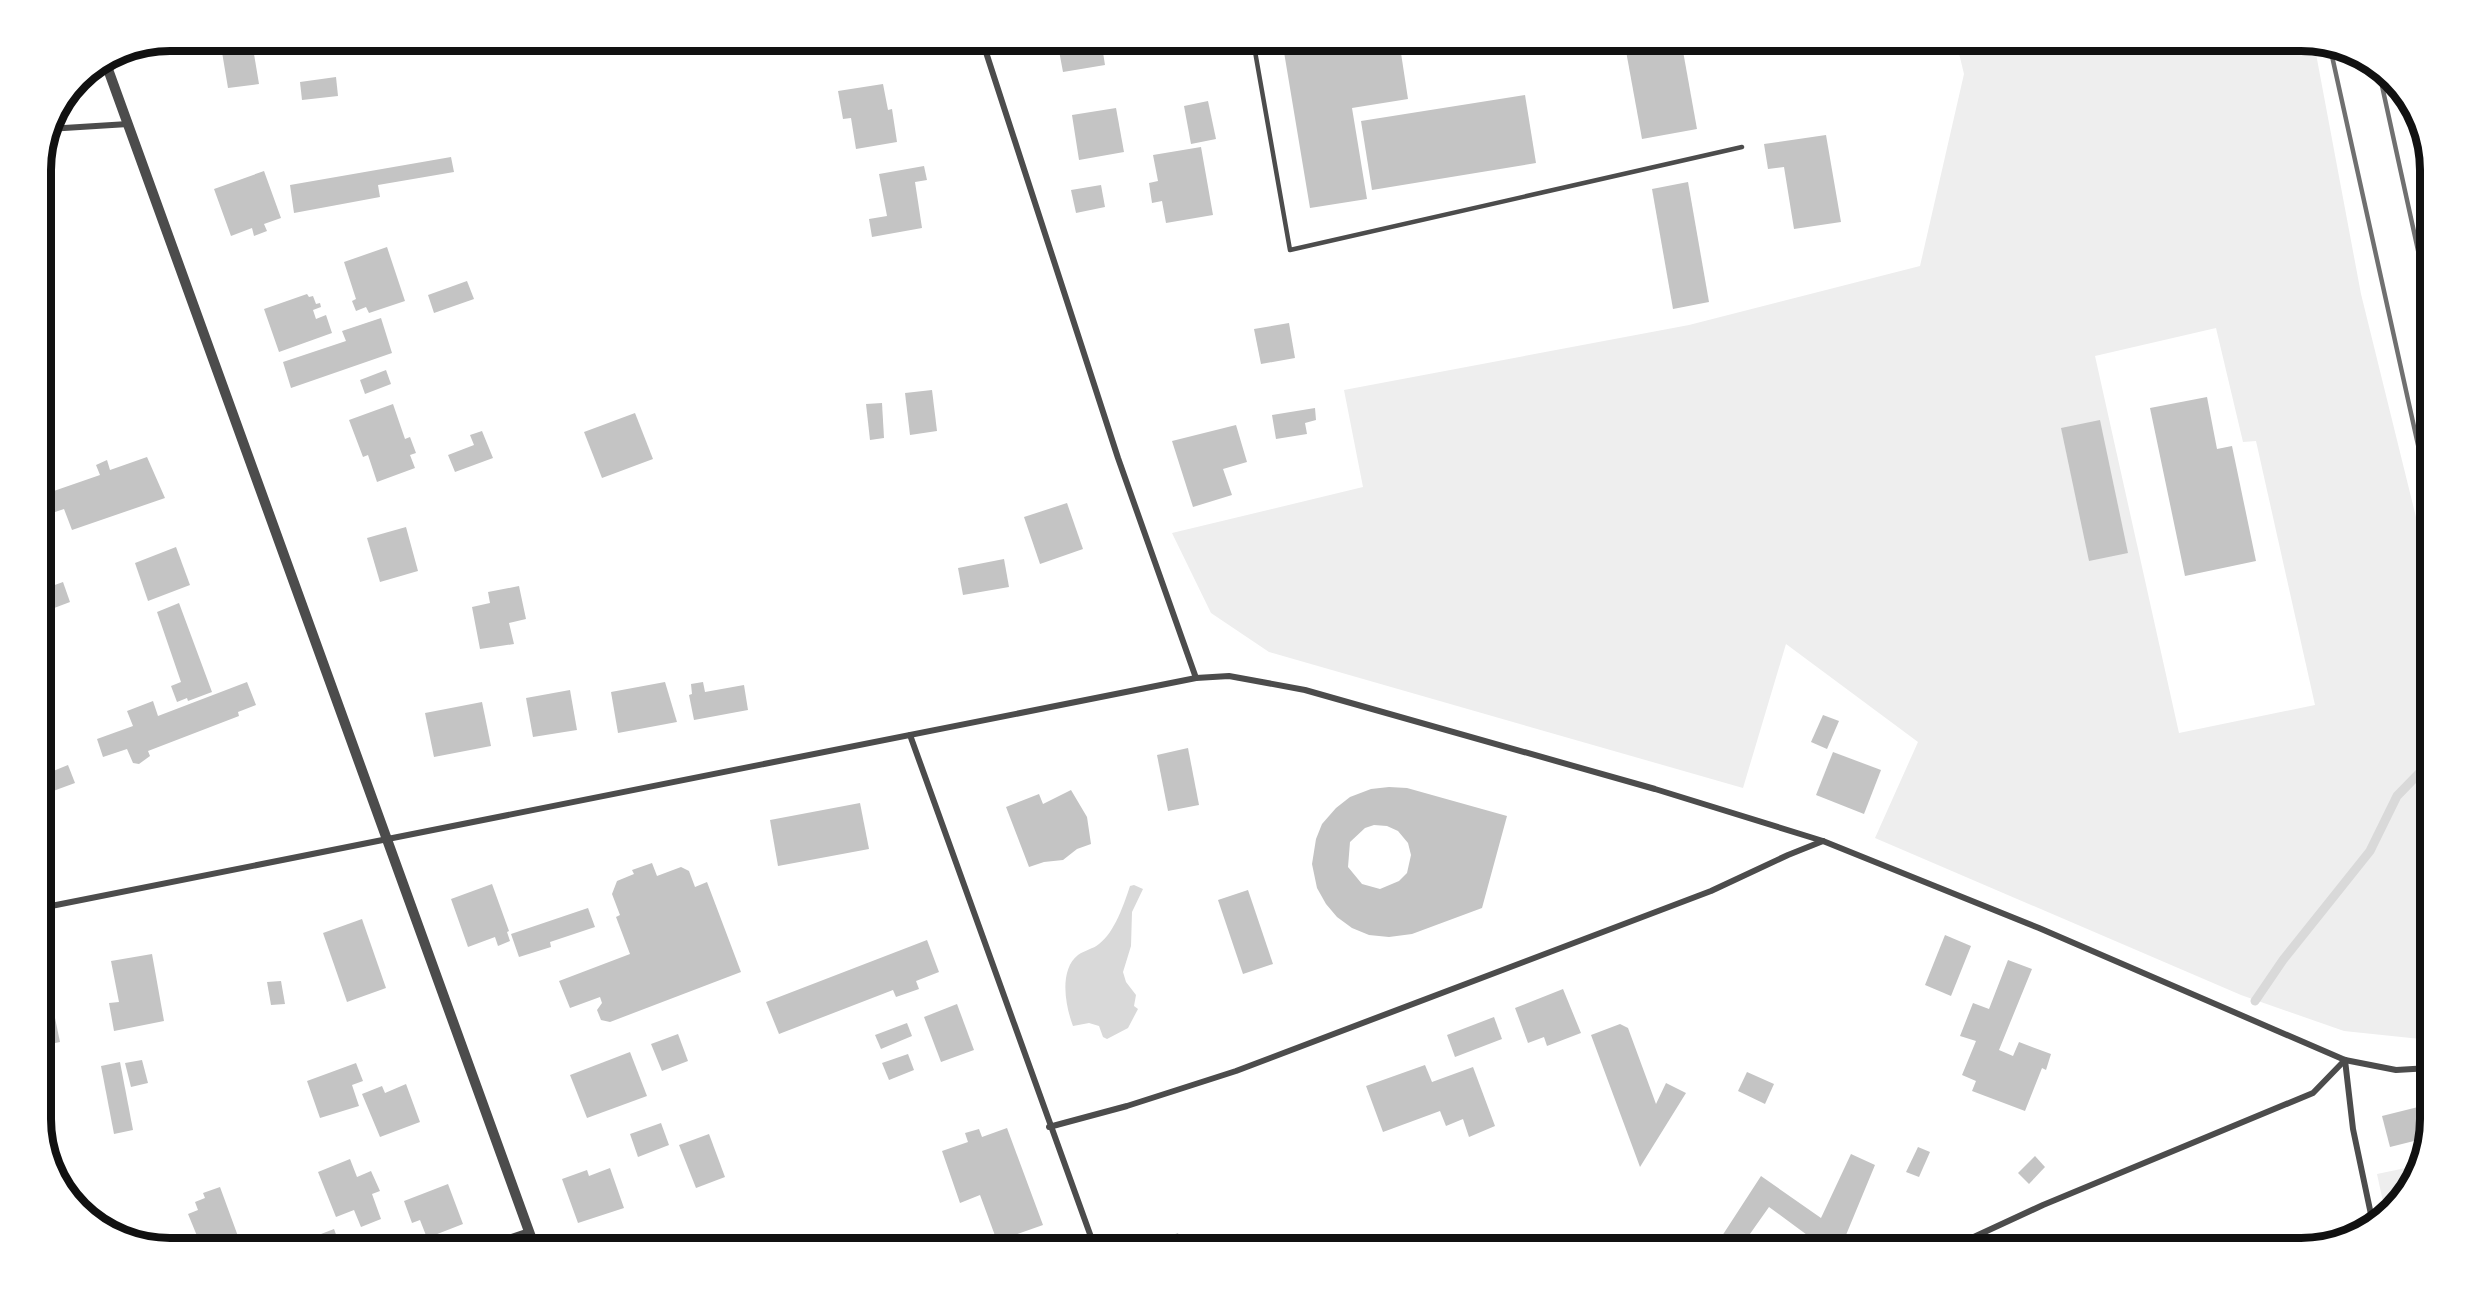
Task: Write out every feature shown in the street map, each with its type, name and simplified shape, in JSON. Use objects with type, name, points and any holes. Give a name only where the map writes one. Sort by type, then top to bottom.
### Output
[{"type":"street","points":[[986,51],[1122,468],[1196,678]]},
{"type":"street","points":[[108,68],[389,839],[531,1238]]},
{"type":"street","points":[[59,128],[129,124]]},
{"type":"street","points":[[51,906],[1196,678],[1229,676],[1305,690],[1655,789],[1823,842],[2039,928],[2345,1060],[2396,1070],[2420,1069]]},
{"type":"street","points":[[910,735],[1049,1127],[1091,1238]]},
{"type":"street","points":[[1049,1127],[1127,1106],[1236,1071],[1711,891],[1788,855],[1823,842]]},
{"type":"street","points":[[2345,1060],[2353,1129],[2371,1215]]},
{"type":"street","points":[[1972,1238],[2043,1205],[2313,1093],[2345,1060]]},
{"type":"street","points":[[509,1238],[529,1231]]},
{"type":"lane","points":[[1255,51],[1290,249],[1742,147]]},
{"type":"shaded area","points":[[1958,51],[2316,52],[2361,294],[2420,533],[2420,1039],[2344,1031],[2241,995],[1875,838],[1918,742],[1786,644],[1743,788],[1269,652],[1211,613],[1172,533],[1363,487],[1344,390],[1689,325],[1920,266],[1964,74]],"holes":[[[2216,328],[2243,442],[2256,441],[2315,705],[2179,733],[2095,356]]]},
{"type":"shaded area","points":[[1134,885],[1143,889],[1132,912],[1131,946],[1123,972],[1126,982],[1136,995],[1134,1006],[1138,1009],[1128,1028],[1107,1039],[1103,1037],[1099,1026],[1089,1023],[1073,1026],[1066,998],[1066,979],[1072,961],[1105,939],[1118,917],[1130,886]]},
{"type":"shaded area","points":[[2410,1167],[2400,1185],[2384,1205],[2377,1174]]},
{"type":"building","points":[[254,51],[259,84],[228,88],[222,52]]},
{"type":"building","points":[[1059,51],[1103,51],[1105,65],[1063,72]]},
{"type":"building","points":[[1284,51],[1401,51],[1408,99],[1352,108],[1367,199],[1310,208]]},
{"type":"building","points":[[1626,51],[1683,51],[1697,129],[1642,139]]},
{"type":"building","points":[[336,77],[338,96],[302,100],[300,82]]},
{"type":"building","points":[[883,84],[888,110],[892,109],[897,142],[856,149],[851,118],[843,119],[838,91]]},
{"type":"building","points":[[1525,95],[1536,163],[1372,190],[1361,121]]},
{"type":"building","points":[[1208,101],[1216,139],[1191,144],[1184,106]]},
{"type":"building","points":[[1116,108],[1124,152],[1079,160],[1072,115]]},
{"type":"building","points":[[1826,135],[1841,222],[1794,229],[1784,167],[1768,169],[1764,144]]},
{"type":"building","points":[[1201,147],[1213,215],[1166,223],[1162,201],[1152,203],[1149,183],[1158,181],[1153,155]]},
{"type":"building","points":[[451,157],[454,172],[378,185],[380,197],[294,213],[290,185]]},
{"type":"building","points":[[924,166],[927,180],[915,182],[922,228],[872,237],[869,219],[887,216],[879,174]]},
{"type":"building","points":[[264,171],[281,218],[264,224],[267,231],[254,236],[252,228],[231,236],[214,189]]},
{"type":"building","points":[[1688,182],[1709,302],[1673,309],[1652,189]]},
{"type":"building","points":[[1101,185],[1105,207],[1076,213],[1071,190]]},
{"type":"building","points":[[387,247],[405,301],[369,313],[366,307],[356,311],[352,301],[356,299],[344,262]]},
{"type":"building","points":[[467,281],[474,299],[434,313],[428,295]]},
{"type":"building","points":[[307,294],[309,297],[313,296],[316,304],[320,303],[321,307],[313,310],[316,319],[326,315],[332,333],[279,352],[264,309]]},
{"type":"building","points":[[381,318],[392,353],[291,388],[283,362],[346,341],[342,331]]},
{"type":"building","points":[[1289,323],[1295,358],[1261,364],[1254,329]]},
{"type":"building","points":[[386,370],[391,384],[365,394],[360,380]]},
{"type":"building","points":[[932,390],[937,431],[910,435],[905,393]]},
{"type":"building","points":[[2207,397],[2217,449],[2232,446],[2256,561],[2185,576],[2150,408]]},
{"type":"building","points":[[882,403],[884,438],[870,440],[866,404]]},
{"type":"building","points":[[393,404],[405,439],[410,437],[416,453],[410,455],[415,468],[377,482],[368,455],[363,457],[349,420]]},
{"type":"building","points":[[1315,408],[1316,420],[1305,423],[1307,434],[1276,439],[1272,415]]},
{"type":"building","points":[[635,413],[653,459],[602,478],[584,432]]},
{"type":"building","points":[[2100,420],[2128,553],[2089,561],[2061,428]]},
{"type":"building","points":[[1236,425],[1247,462],[1223,469],[1232,495],[1193,507],[1172,441]]},
{"type":"building","points":[[482,431],[493,458],[455,472],[448,455],[474,445],[470,435]]},
{"type":"building","points":[[147,457],[165,498],[72,530],[64,509],[55,512],[51,492],[100,475],[96,465],[107,460],[110,470]]},
{"type":"building","points":[[1067,503],[1083,549],[1040,564],[1024,517]]},
{"type":"building","points":[[406,527],[418,571],[380,582],[367,538]]},
{"type":"building","points":[[176,547],[190,585],[148,601],[135,563]]},
{"type":"building","points":[[1004,559],[1009,587],[963,595],[958,568]]},
{"type":"building","points":[[63,582],[70,602],[51,609],[51,586]]},
{"type":"building","points":[[519,586],[526,619],[509,623],[514,644],[480,649],[472,607],[490,603],[488,592]]},
{"type":"building","points":[[179,603],[212,692],[188,701],[187,698],[177,702],[171,686],[181,682],[157,612]]},
{"type":"building","points":[[247,682],[256,705],[238,712],[239,716],[148,751],[150,756],[139,764],[133,763],[127,749],[103,757],[97,739],[133,726],[127,711],[153,701],[158,716]]},
{"type":"building","points":[[665,682],[677,722],[618,733],[611,692]]},
{"type":"building","points":[[703,682],[705,692],[744,685],[748,710],[694,720],[689,695],[692,694],[691,684]]},
{"type":"building","points":[[570,690],[577,730],[533,737],[526,698]]},
{"type":"building","points":[[482,702],[491,746],[434,757],[425,713]]},
{"type":"building","points":[[1823,715],[1839,721],[1827,749],[1811,742]]},
{"type":"building","points":[[1188,748],[1199,805],[1168,811],[1157,755]]},
{"type":"building","points":[[1833,752],[1881,770],[1864,814],[1816,795]]},
{"type":"building","points":[[68,765],[75,783],[51,792],[51,772]]},
{"type":"building","points":[[1407,788],[1507,816],[1482,908],[1412,934],[1389,937],[1369,935],[1352,928],[1337,917],[1317,888],[1312,864],[1316,839],[1322,824],[1336,808],[1350,797],[1371,789]],"holes":[[[1374,825],[1387,826],[1398,831],[1408,843],[1411,855],[1407,873],[1399,881],[1380,889],[1362,884],[1348,867],[1350,842],[1365,828]]]},
{"type":"building","points":[[1071,790],[1087,817],[1091,844],[1077,849],[1063,860],[1044,862],[1029,867],[1006,807],[1039,794],[1043,804]]},
{"type":"building","points":[[860,803],[869,849],[778,866],[770,820]]},
{"type":"building","points":[[652,863],[657,876],[681,867],[689,871],[695,887],[707,882],[741,972],[610,1022],[601,1020],[597,1010],[602,1003],[600,997],[570,1008],[559,981],[630,954],[616,917],[620,915],[612,894],[617,881],[634,874],[632,870]]},
{"type":"building","points":[[492,884],[509,931],[507,932],[510,941],[498,946],[495,937],[468,947],[451,899]]},
{"type":"building","points":[[1248,890],[1273,964],[1243,974],[1218,900]]},
{"type":"building","points":[[588,908],[595,927],[550,942],[551,947],[519,957],[511,934]]},
{"type":"building","points":[[362,919],[386,988],[347,1002],[323,933]]},
{"type":"building","points":[[1945,935],[1971,946],[1951,996],[1925,985]]},
{"type":"building","points":[[927,940],[939,972],[916,981],[919,989],[896,997],[893,990],[779,1034],[766,1002]]},
{"type":"building","points":[[152,954],[164,1021],[114,1031],[109,1003],[119,1002],[111,961]]},
{"type":"building","points":[[2008,960],[2032,969],[1999,1050],[2013,1056],[2019,1042],[2051,1054],[2046,1070],[2042,1068],[2025,1111],[1972,1091],[1976,1081],[1962,1075],[1976,1041],[1960,1036],[1973,1003],[1989,1009]]},
{"type":"building","points":[[281,981],[285,1004],[271,1005],[267,982]]},
{"type":"building","points":[[1563,989],[1581,1033],[1547,1046],[1544,1037],[1528,1043],[1515,1008]]},
{"type":"building","points":[[51,998],[60,1042],[51,1044]]},
{"type":"building","points":[[957,1004],[974,1050],[941,1062],[924,1017]]},
{"type":"building","points":[[1494,1017],[1502,1039],[1455,1057],[1447,1035]]},
{"type":"building","points":[[907,1023],[912,1036],[881,1049],[875,1035]]},
{"type":"building","points":[[1620,1024],[1628,1028],[1656,1104],[1666,1083],[1686,1093],[1640,1167],[1591,1035]]},
{"type":"building","points":[[678,1034],[688,1061],[662,1071],[651,1044]]},
{"type":"building","points":[[630,1052],[647,1096],[587,1118],[570,1075]]},
{"type":"building","points":[[908,1054],[914,1070],[889,1080],[882,1063]]},
{"type":"building","points":[[142,1060],[148,1083],[131,1087],[125,1063]]},
{"type":"building","points":[[120,1062],[133,1130],[114,1134],[101,1066]]},
{"type":"building","points":[[356,1063],[363,1081],[352,1085],[359,1106],[320,1118],[307,1081]]},
{"type":"building","points":[[1425,1065],[1432,1082],[1473,1067],[1495,1126],[1469,1137],[1463,1119],[1446,1126],[1440,1111],[1383,1132],[1366,1086]]},
{"type":"building","points":[[1747,1072],[1774,1084],[1765,1104],[1738,1091]]},
{"type":"building","points":[[406,1084],[420,1122],[380,1137],[362,1094],[382,1086],[385,1093]]},
{"type":"building","points":[[2420,1106],[2418,1140],[2390,1147],[2382,1116]]},
{"type":"building","points":[[661,1123],[669,1145],[638,1157],[630,1134]]},
{"type":"building","points":[[1007,1128],[1043,1225],[1006,1238],[996,1238],[980,1195],[960,1203],[942,1151],[968,1142],[965,1133],[979,1129],[982,1137]]},
{"type":"building","points":[[709,1134],[725,1177],[696,1188],[679,1145]]},
{"type":"building","points":[[1918,1147],[1930,1152],[1919,1177],[1906,1172]]},
{"type":"building","points":[[1851,1154],[1875,1165],[1846,1235],[1850,1238],[1811,1238],[1769,1207],[1747,1238],[1722,1236],[1761,1176],[1821,1218]]},
{"type":"building","points":[[2035,1156],[2045,1167],[2029,1184],[2018,1173]]},
{"type":"building","points":[[350,1159],[357,1177],[371,1171],[380,1191],[372,1194],[381,1219],[361,1227],[354,1210],[336,1217],[318,1172]]},
{"type":"building","points":[[610,1168],[624,1208],[578,1223],[562,1179],[587,1170],[589,1176]]},
{"type":"building","points":[[448,1184],[463,1224],[427,1238],[420,1220],[412,1223],[404,1201]]},
{"type":"building","points":[[220,1187],[239,1238],[198,1238],[188,1214],[198,1210],[195,1202],[205,1198],[203,1193]]},
{"type":"building","points":[[334,1229],[337,1238],[311,1238]]},
{"type":"building","points":[[1178,1233],[1180,1238],[1165,1238]]},
{"type":"waterway","points":[[2255,1001],[2283,960],[2370,851],[2397,796],[2420,772]]},
{"type":"railway","points":[[2332,55],[2420,454]]},
{"type":"railway","points":[[2381,81],[2420,259]]}]
